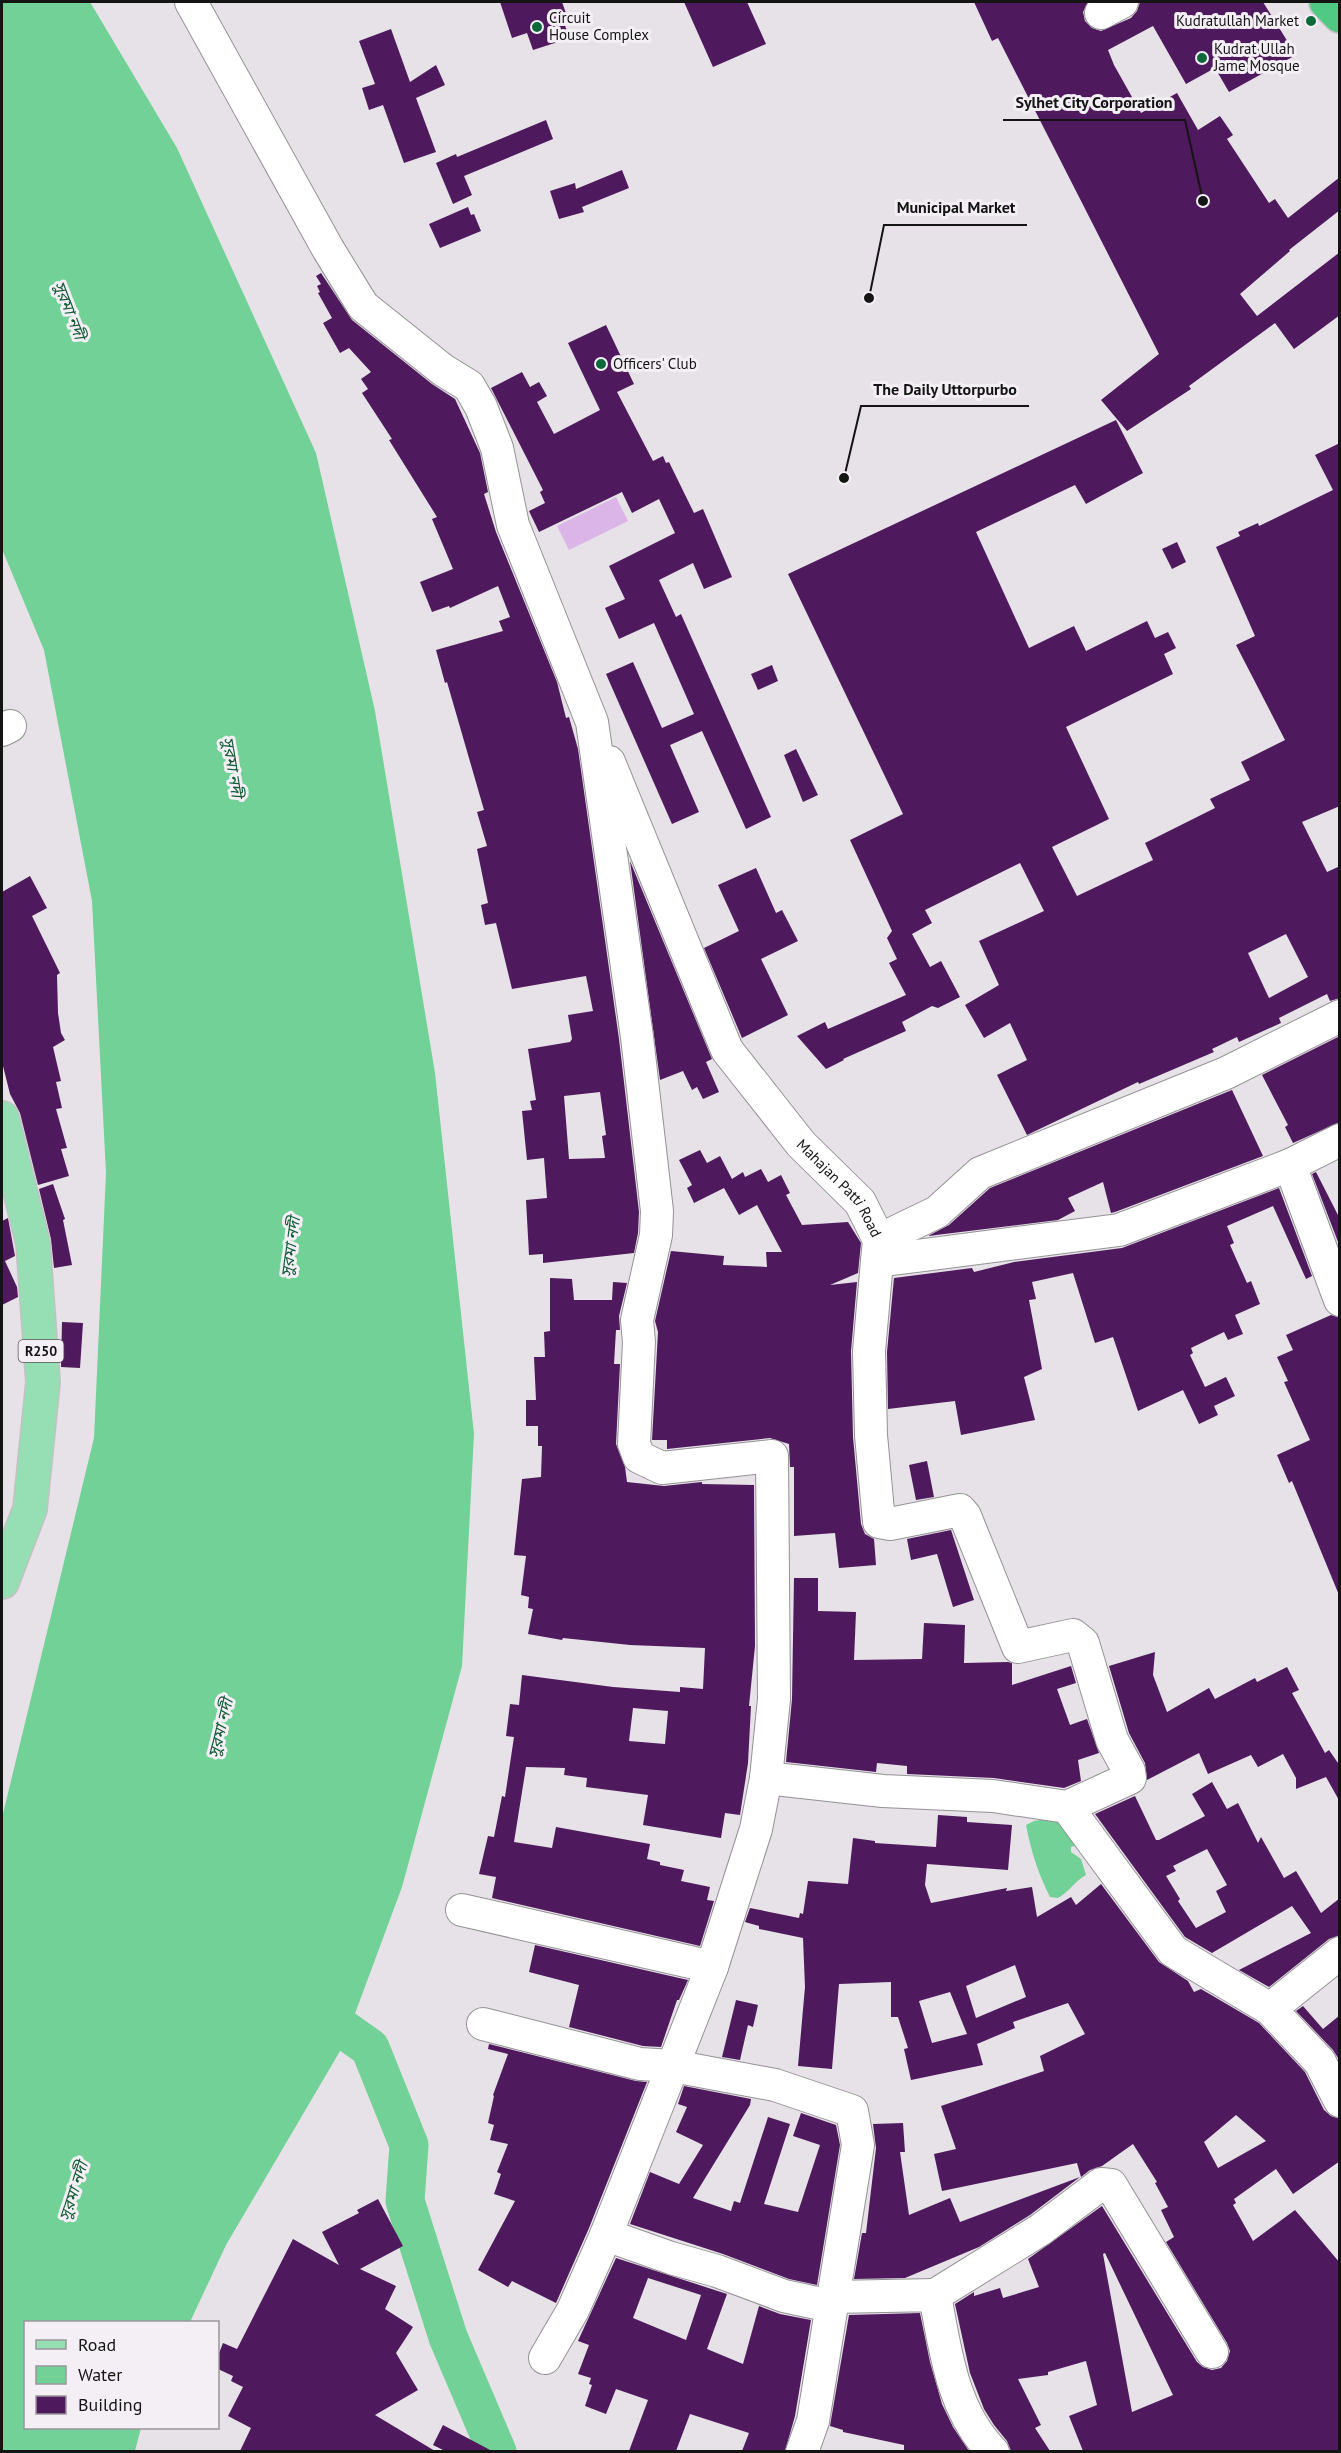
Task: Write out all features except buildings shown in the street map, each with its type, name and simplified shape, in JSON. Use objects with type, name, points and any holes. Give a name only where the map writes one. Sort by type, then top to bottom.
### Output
[{"type":"highway","points":[[1326,2],[1340,16]]},
{"type":"main road","name":"R250","points":[[2,1118],[10,1192],[33,1242],[43,1382],[30,1509],[5,1563]]},
{"type":"street","points":[[191,2],[328,249],[363,306],[443,370],[469,386],[481,407],[497,448],[513,525],[592,722],[637,1037],[657,1211],[652,1254],[637,1320],[639,1342],[634,1444],[639,1457],[662,1468],[772,1456],[774,1699],[766,1778],[756,1828],[712,1967],[606,2235],[573,2310],[545,2358]]},
{"type":"street","name":"Mahajan Patti Road","points":[[592,722],[727,1050],[801,1144],[860,1202],[878,1250],[1119,1230],[1290,1165],[1340,1140]]},
{"type":"street","points":[[766,1778],[883,1791],[993,1796],[1067,1807],[1130,1778],[1112,1740],[1083,1643],[1073,1635],[1018,1647],[965,1516],[960,1510],[890,1524],[879,1522],[871,1436],[869,1351],[878,1250],[937,1212],[980,1173],[1226,1073],[1340,1016]]},
{"type":"street","points":[[1290,1165],[1340,1300]]},
{"type":"street","points":[[1067,1807],[1173,1951],[1270,2009],[1320,2062],[1340,2101]]},
{"type":"street","points":[[462,1910],[712,1967]]},
{"type":"street","points":[[1270,2009],[1340,1953]]},
{"type":"street","points":[[483,2024],[640,2064],[673,2066],[775,2085],[852,2111],[858,2145],[813,2421],[802,2451]]},
{"type":"street","points":[[606,2235],[671,2258],[717,2271],[784,2296],[832,2302],[934,2295],[1040,2230],[1101,2184],[1111,2185],[1212,2352]]},
{"type":"street","points":[[934,2295],[947,2359],[965,2415],[980,2439],[993,2451]]},
{"type":"shaded area","points":[[616,497],[628,521],[569,550],[557,526]]},
{"type":"water","name":"সুরমা নদী","points":[[2,2],[90,2],[177,148],[316,453],[375,711],[435,1073],[474,1434],[462,1666],[402,1887],[343,2046],[226,2245],[190,2321],[24,2321],[24,2429],[141,2429],[135,2451],[2,2451],[2,1818],[94,1438],[106,1173],[92,901],[44,650],[2,549]]},
{"type":"water","points":[[1046,1819],[1069,1820],[1081,1844],[1071,1847],[1071,1852],[1081,1859],[1086,1875],[1058,1898],[1050,1897],[1046,1888],[1035,1862],[1026,1825]]},
{"type":"waterway","points":[[305,2002],[370,2048],[409,2145],[405,2201],[448,2337],[497,2452]]},
{"type":"place","name":"Kudratullah Market","points":[[1311,21]]},
{"type":"place","name":"Circuit House Complex","points":[[537,27]]},
{"type":"place","name":"Kudrat Ullah Jame Mosque","points":[[1202,58]]},
{"type":"place","name":"Sylhet City Corporation","points":[[1203,201]]},
{"type":"place","name":"Municipal Market","points":[[869,298]]},
{"type":"place","name":"Officers' Club","points":[[601,364]]},
{"type":"place","name":"The Daily Uttorpurbo","points":[[844,478]]}]
